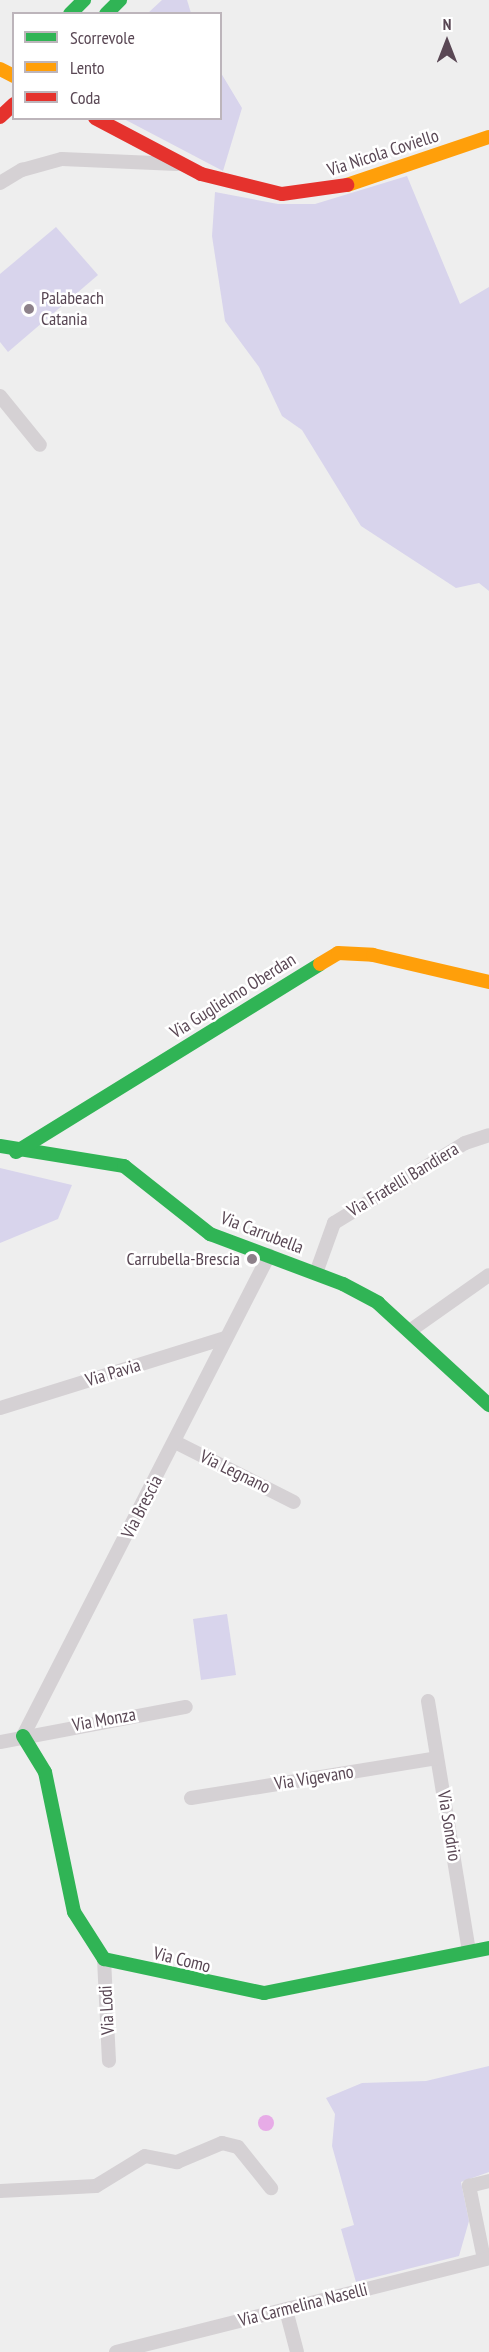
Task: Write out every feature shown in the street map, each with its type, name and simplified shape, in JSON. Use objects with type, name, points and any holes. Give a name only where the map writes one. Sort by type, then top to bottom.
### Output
[{"type":"main road","points":[[72,12],[84,0]]},
{"type":"main road","points":[[108,12],[120,0]]},
{"type":"main road","points":[[0,81],[12,70]]},
{"type":"main road","points":[[0,117],[12,106]]},
{"type":"main road","name":"Via Nicola Coviello","points":[[99,120],[182,164],[258,190],[310,192],[338,188],[489,136]]},
{"type":"main road","name":"Via Guglielmo Oberdan","points":[[16,1152],[338,953],[373,955],[489,982]]},
{"type":"main road","name":"Via Carrubella","points":[[0,1146],[16,1152],[124,1166],[200,1228],[316,1273],[363,1294],[411,1330],[489,1405]]},
{"type":"main road","points":[[23,1736],[45,1772],[74,1912],[104,1959]]},
{"type":"main road","name":"Via Como","points":[[104,1959],[264,1993],[489,1948]]},
{"type":"street","points":[[0,183],[62,159],[182,164]]},
{"type":"street","points":[[0,396],[40,445]]},
{"type":"street","name":"Via Fratelli Bandiera","points":[[316,1273],[334,1223],[465,1143],[489,1135]]},
{"type":"street","name":"Via Brescia","points":[[23,1736],[269,1255]]},
{"type":"street","points":[[411,1330],[489,1275]]},
{"type":"street","name":"Via Pavia","points":[[0,1408],[225,1338]]},
{"type":"street","name":"Via Legnano","points":[[175,1442],[294,1502]]},
{"type":"street","name":"Via Sondrio","points":[[428,1701],[469,1952]]},
{"type":"street","name":"Via Monza","points":[[23,1736],[186,1707]]},
{"type":"street","points":[[0,1742],[23,1736]]},
{"type":"street","name":"Via Vigevano","points":[[191,1798],[437,1758]]},
{"type":"street","name":"Via Lodi","points":[[104,1959],[109,2061]]},
{"type":"street","points":[[0,2191],[96,2186],[145,2156],[177,2162],[222,2143],[238,2147],[271,2188]]},
{"type":"street","points":[[487,2258],[469,2186],[489,2181]]},
{"type":"street","name":"Via Carmelina Naselli","points":[[116,2352],[487,2258]]},
{"type":"street","points":[[286,2310],[297,2352]]},
{"type":"shaded area","points":[[162,0],[187,0],[191,12],[149,12]]},
{"type":"shaded area","points":[[222,75],[242,108],[223,171],[126,120],[222,120]]},
{"type":"shaded area","points":[[407,176],[460,304],[489,287],[489,591],[479,583],[456,588],[361,526],[302,430],[282,416],[259,367],[225,321],[212,236],[215,192],[278,204],[315,204]]},
{"type":"shaded area","name":"Palabeach Catania","points":[[56,227],[98,275],[8,352],[0,342],[0,274]]},
{"type":"shaded area","points":[[0,1168],[72,1185],[58,1219],[0,1243]]},
{"type":"shaded area","points":[[227,1614],[236,1675],[201,1680],[193,1619]]},
{"type":"shaded area","points":[[489,2066],[489,2172],[461,2182],[469,2221],[459,2256],[356,2282],[341,2229],[354,2225],[332,2146],[335,2114],[326,2098],[362,2083],[426,2081]]},
{"type":"shaded area","points":[[263,2115],[269,2115],[274,2123],[272,2129],[263,2131],[258,2126],[258,2120]]},
{"type":"traffic: fast","points":[[72,12],[84,0]]},
{"type":"traffic: fast","points":[[108,12],[120,0]]},
{"type":"traffic: fast","points":[[16,1152],[320,964]]},
{"type":"traffic: fast","points":[[0,1146],[124,1166],[210,1234],[343,1284],[378,1303],[489,1405]]},
{"type":"traffic: fast","points":[[23,1736],[45,1772],[74,1912],[104,1959],[264,1993],[489,1948]]},
{"type":"traffic: slow","points":[[0,69],[12,75]]},
{"type":"traffic: slow","points":[[347,185],[489,137]]},
{"type":"traffic: slow","points":[[320,964],[338,953],[373,955],[489,982]]},
{"type":"traffic: jam","points":[[0,117],[12,106]]},
{"type":"traffic: jam","points":[[99,120],[201,174],[282,194],[347,185]]},
{"type":"place","name":"Palabeach Catania","points":[[29,309]]},
{"type":"place","name":"Carrubella-Brescia","points":[[252,1259]]}]
